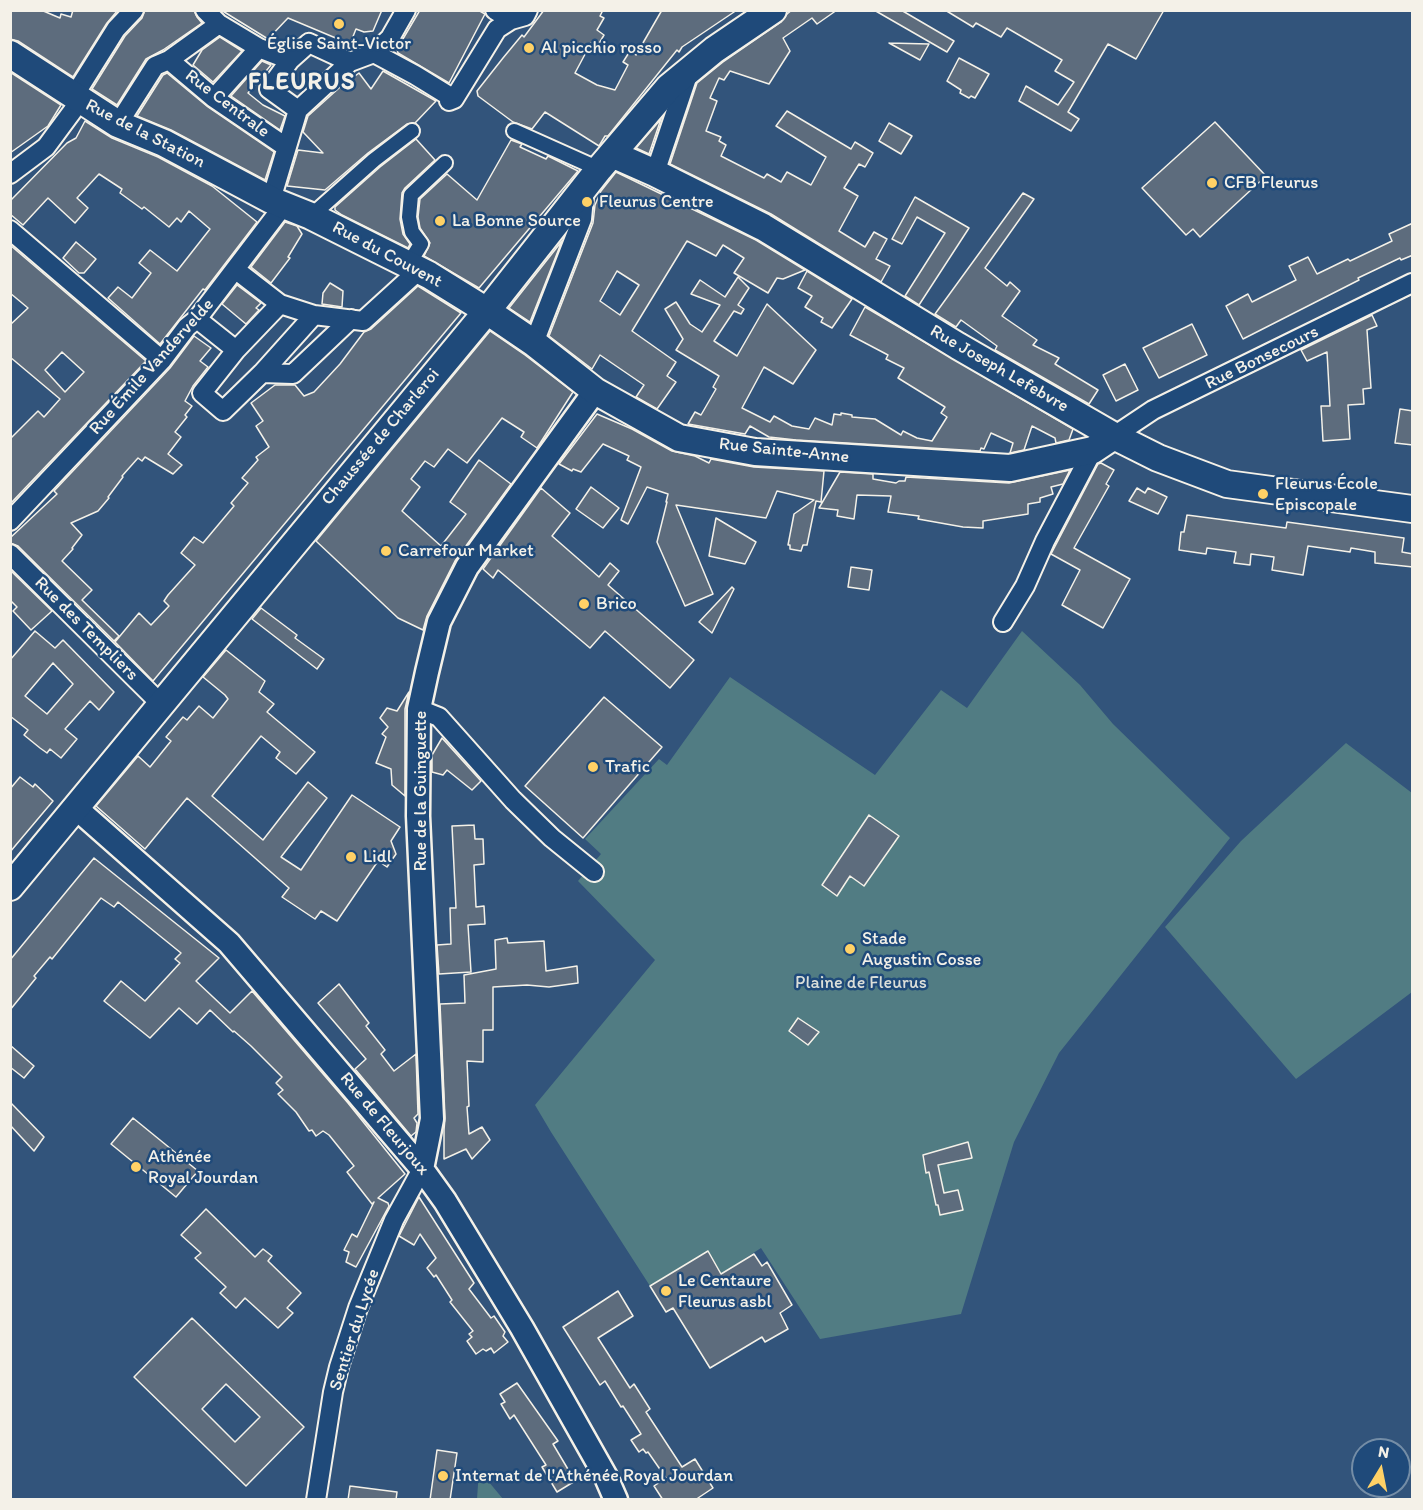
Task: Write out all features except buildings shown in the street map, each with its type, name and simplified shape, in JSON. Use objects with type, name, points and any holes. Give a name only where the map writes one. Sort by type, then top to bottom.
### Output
[{"type":"main road","name":"Chaussée de Charleroi","points":[[10,887],[487,311],[598,170],[669,87],[714,50],[774,10]]},
{"type":"main road","name":"Rue de la Station","points":[[10,54],[118,124],[164,143],[278,202]]},
{"type":"main road","name":"Rue Joseph Lefebvre","points":[[598,170],[655,173],[763,227],[958,346],[1114,436],[1158,458],[1227,484],[1413,509]]},
{"type":"main road","name":"Rue du Couvent","points":[[278,202],[311,216],[413,268],[487,311]]},
{"type":"main road","name":"Rue Sainte-Anne","points":[[487,311],[534,343],[595,392],[679,438],[755,452],[1010,468],[1093,450],[1114,436]]},
{"type":"street","points":[[10,174],[46,147],[116,29],[134,10]]},
{"type":"street","points":[[205,10],[219,24],[259,48],[290,60]]},
{"type":"street","points":[[278,202],[286,147],[298,110],[350,62],[374,53],[390,38],[406,10]]},
{"type":"street","points":[[495,10],[511,20]]},
{"type":"street","points":[[374,53],[415,75],[452,100],[497,29],[511,20],[525,16],[528,10]]},
{"type":"street","name":"Rue Centrale","points":[[118,124],[155,66],[169,60],[219,24]]},
{"type":"street","points":[[298,110],[268,89],[290,60],[309,43],[350,62]]},
{"type":"street","points":[[214,98],[259,48]]},
{"type":"street","name":"Rue Centrale","points":[[169,60],[214,98],[286,147]]},
{"type":"street","points":[[655,173],[690,69]]},
{"type":"street","points":[[311,216],[374,160],[412,131]]},
{"type":"street","points":[[514,131],[598,170],[582,219],[534,343]]},
{"type":"street","points":[[236,270],[280,304],[314,315],[363,321],[413,268],[421,244],[412,232],[409,217],[411,195],[445,163]]},
{"type":"street","name":"Rue Émile Vandervelde","points":[[10,521],[162,360],[236,270],[278,202]]},
{"type":"street","points":[[10,230],[162,360]]},
{"type":"street","name":"Rue Bonsecours","points":[[1114,436],[1153,410],[1413,283]]},
{"type":"street","points":[[280,304],[236,350],[201,393],[223,411],[262,373],[314,315]]},
{"type":"street","points":[[196,319],[236,350]]},
{"type":"street","points":[[262,373],[293,374],[351,319]]},
{"type":"street","name":"Rue de la Guinguette","points":[[422,1169],[432,1119],[418,816],[419,709],[439,622],[467,567],[595,392]]},
{"type":"street","points":[[1004,622],[1025,586],[1045,541],[1093,450]]},
{"type":"street","name":"Rue des Templiers","points":[[10,554],[161,704]]},
{"type":"street","points":[[419,709],[439,717],[513,800],[552,838],[594,872]]},
{"type":"street","name":"Rue de Fleurjoux","points":[[76,808],[230,943],[422,1169],[445,1201],[522,1328],[606,1477],[616,1500]]},
{"type":"street","name":"Sentier du Lycée","points":[[316,1500],[339,1367],[358,1308],[394,1220],[422,1169]]},
{"type":"green space","name":"Plaine de Fleurus","points":[[1022,631],[1080,685],[1113,724],[1230,838],[1059,1053],[1014,1142],[961,1314],[820,1339],[761,1248],[721,1274],[708,1252],[650,1286],[535,1105],[655,960],[578,881],[601,854],[585,839],[659,759],[667,765],[730,677],[875,775],[941,690],[967,708]]},
{"type":"green space","points":[[1346,743],[1412,793],[1412,992],[1296,1079],[1165,927],[1241,841]]},
{"type":"green space","points":[[479,1470],[503,1499],[477,1499]]},
{"type":"place","name":"Église Saint-Victor","points":[[339,24]]},
{"type":"place","name":"Al picchio rosso","points":[[529,48]]},
{"type":"place","name":"CFB Fleurus","points":[[1212,183]]},
{"type":"place","name":"Fleurus Centre","points":[[587,202]]},
{"type":"place","name":"La Bonne Source","points":[[440,221]]},
{"type":"place","name":"Fleurus École Episcopale","points":[[1263,494]]},
{"type":"place","name":"Carrefour Market","points":[[386,551]]},
{"type":"place","name":"Brico","points":[[584,604]]},
{"type":"place","name":"Trafic","points":[[593,767]]},
{"type":"place","name":"Lidl","points":[[351,857]]},
{"type":"place","name":"Stade Augustin Cosse","points":[[850,949]]},
{"type":"place","name":"Athénée Royal Jourdan","points":[[136,1167]]},
{"type":"place","name":"Le Centaure Fleurus asbl","points":[[666,1291]]},
{"type":"place","name":"Internat de l'Athénée Royal Jourdan","points":[[443,1476]]},
{"type":"district","name":"FLEURUS","points":[[302,83]]}]
